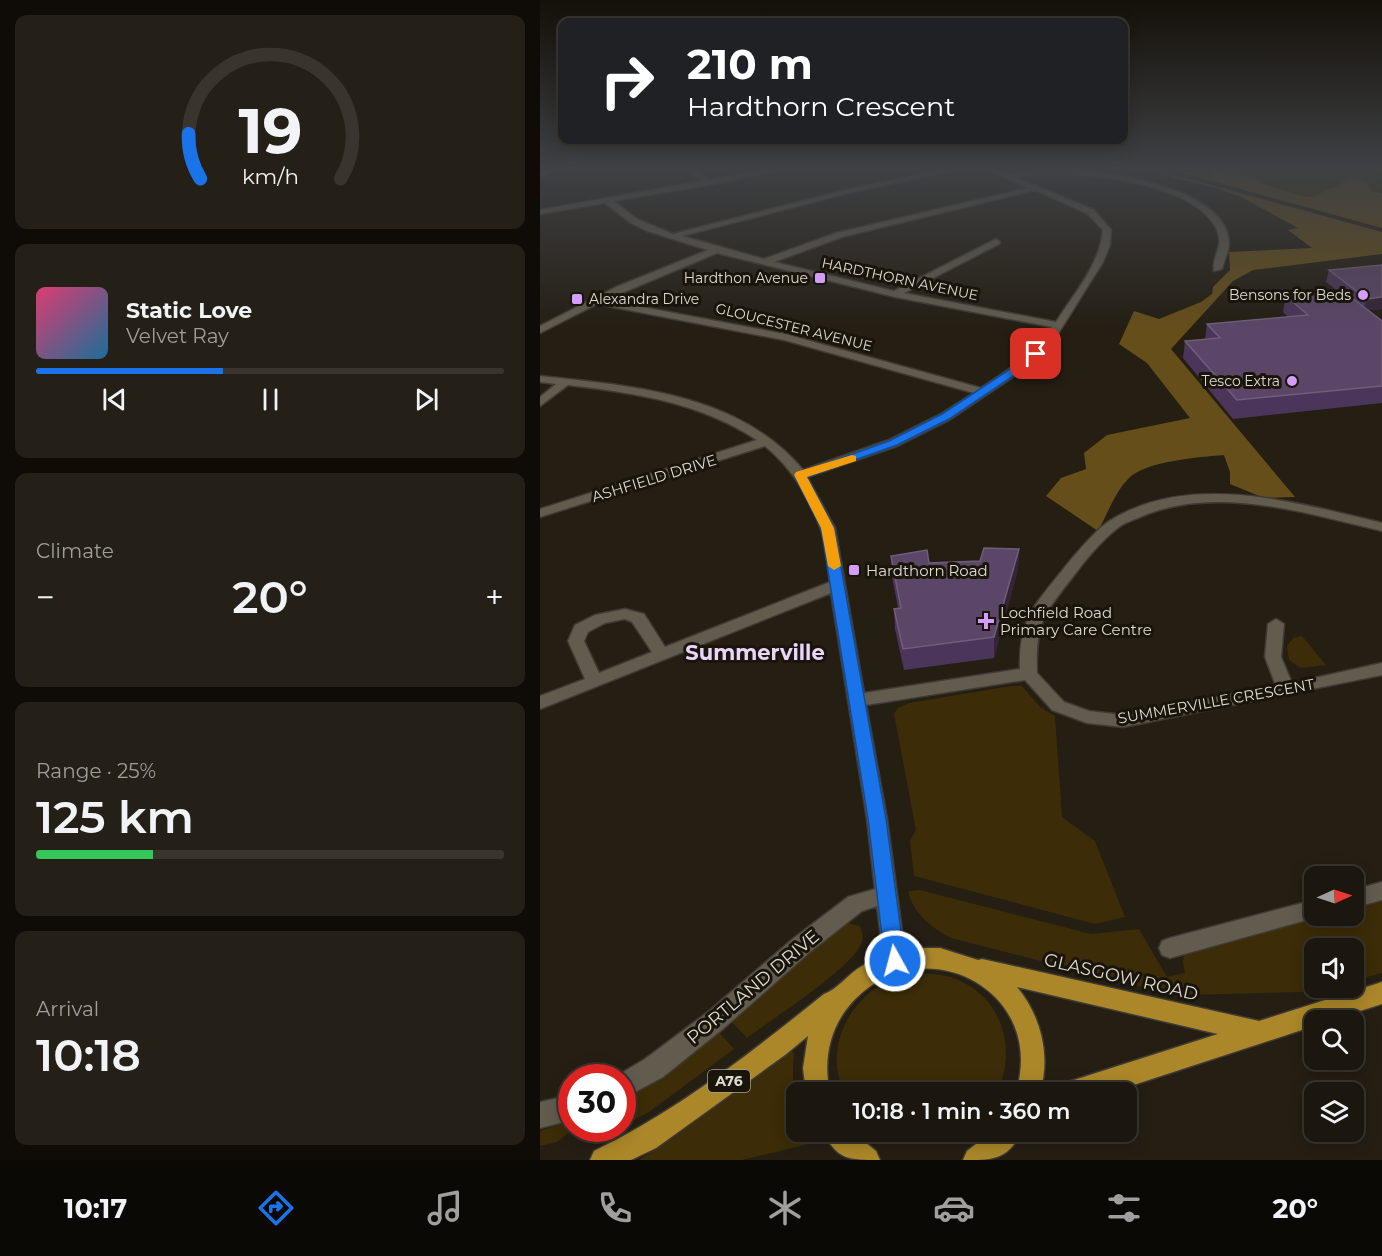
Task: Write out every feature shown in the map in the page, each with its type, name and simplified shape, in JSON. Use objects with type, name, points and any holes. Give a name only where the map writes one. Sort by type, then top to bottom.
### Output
[{"type":"main road","name":"A76","points":[[603,1160],[647,1139],[777,1047],[869,972],[895,961],[922,956],[948,958],[974,967],[1001,986],[1022,1012],[1032,1046],[1032,1082]]},
{"type":"main road","name":"GLASGOW ROAD","points":[[974,967],[1139,1007],[1258,1032]]},
{"type":"main road","name":"A76","points":[[814,1082],[816,1047],[827,1016],[847,990]]},
{"type":"main road","name":"GLASGOW ROAD","points":[[1105,1082],[1382,993]]},
{"type":"main road","points":[[843,1142],[867,1160]]},
{"type":"main road","points":[[976,1160],[1000,1142]]},
{"type":"street","name":"HARDTHORN AVENUE","points":[[637,222],[670,237],[716,250],[895,294],[1058,325]]},
{"type":"street","points":[[670,237],[728,222]]},
{"type":"street","points":[[765,262],[839,235],[893,222]]},
{"type":"street","points":[[800,475],[893,443],[945,417],[1025,364],[1047,344],[1099,262],[1106,245],[1107,230],[1100,222]]},
{"type":"street","points":[[1217,222],[1225,241],[1217,269]]},
{"type":"street","points":[[895,294],[996,242]]},
{"type":"street","points":[[540,330],[594,301],[716,250]]},
{"type":"street","name":"GLOUCESTER AVENUE","points":[[594,301],[795,339],[984,392]]},
{"type":"street","points":[[540,379],[639,390],[704,408],[747,428],[767,441],[783,454],[800,475],[828,528],[858,700],[895,961]]},
{"type":"street","points":[[540,403],[566,381]]},
{"type":"street","name":"ASHFIELD DRIVE","points":[[540,513],[767,441]]},
{"type":"street","points":[[858,700],[1029,674],[1028,645],[1035,619],[1047,600],[1075,564],[1115,523],[1159,504],[1198,498],[1235,498],[1276,502],[1382,527]]},
{"type":"street","points":[[540,703],[837,585]]},
{"type":"street","points":[[594,681],[576,641],[581,629],[601,619],[625,614],[638,618],[661,654]]},
{"type":"street","points":[[1276,624],[1273,657],[1286,690]]},
{"type":"street","name":"SUMMERVILLE CRESCENT","points":[[1029,674],[1058,706],[1087,717],[1123,721],[1381,671]]},
{"type":"street","points":[[1364,896],[1382,891]]},
{"type":"street","name":"PORTLAND DRIVE","points":[[636,1079],[716,1020],[802,945],[855,904],[887,894]]},
{"type":"street","points":[[1170,948],[1304,912]]},
{"type":"street","points":[[540,1115],[558,1110]]},
{"type":"shaded area","points":[[1287,222],[1346,222],[1382,232],[1382,254],[1253,270],[1233,281],[1171,349],[1295,497],[1264,498],[1230,484],[1230,472],[1224,455],[1174,461],[1137,472],[1120,490],[1098,531],[1046,496],[1061,478],[1086,469],[1084,453],[1107,435],[1190,418],[1147,363],[1119,344],[1134,311],[1159,319],[1201,302],[1212,294],[1213,287],[1230,270],[1229,252],[1312,248],[1288,230],[1298,228]]},
{"type":"shaded area","points":[[1361,222],[1382,222],[1382,228]]},
{"type":"shaded area","points":[[1302,636],[1326,665],[1301,668],[1289,660],[1287,646],[1293,638]]},
{"type":"shaded area","points":[[1022,686],[1040,707],[1055,716],[1062,817],[1095,841],[1125,917],[1095,924],[914,876],[910,840],[916,830],[894,714],[898,708],[909,703]]},
{"type":"shaded area","points":[[920,890],[1091,934],[1139,929],[1167,977],[1185,973],[1184,953],[1304,918],[1304,926],[1364,926],[1364,900],[1382,895],[1382,973],[1364,978],[1364,938],[1304,938],[1304,992],[1186,995],[1162,992],[951,938],[930,925],[919,913],[908,891]]},
{"type":"shaded area","points":[[847,923],[860,926],[862,932],[861,944],[854,954],[827,980],[747,1038],[731,1021],[826,936]]},
{"type":"shaded area","points":[[919,973],[944,976],[956,979],[981,994],[999,1019],[1003,1033],[1006,1048],[1001,1082],[841,1082],[837,1051],[844,1025],[859,1003],[879,985],[894,978]]},
{"type":"shaded area","points":[[718,1031],[734,1049],[649,1112],[636,1119],[636,1090],[691,1054]]},
{"type":"shaded area","points":[[782,1052],[794,1053],[793,1082],[786,1082],[786,1142],[807,1142],[805,1145],[742,1160],[639,1160],[674,1137]]},
{"type":"shaded area","points":[[558,1125],[558,1141],[540,1146],[540,1131]]},
{"type":"building","points":[[1382,265],[1382,297],[1367,299],[1329,270]]},
{"type":"building","name":"Tesco Extra","points":[[1343,291],[1382,321],[1382,386],[1237,400],[1185,341],[1220,338],[1207,324],[1308,315],[1286,296]]},
{"type":"building","points":[[984,548],[1019,549],[994,637],[903,649],[894,609],[901,608],[891,556],[927,550],[929,563],[980,561]]},
{"type":"slow traffic","points":[[834,566],[828,528],[800,475],[852,459]]},
{"type":"place","name":"Hardthon Avenue","points":[[820,278]]},
{"type":"place","name":"Bensons for Beds","points":[[1363,295]]},
{"type":"place","name":"Alexandra Drive","points":[[577,299]]},
{"type":"place","name":"Tesco Extra","points":[[1292,381]]},
{"type":"place","name":"Hardthorn Road","points":[[854,570]]},
{"type":"place","name":"Lochfield Road Primary Care Centre","points":[[986,621]]},
{"type":"district","name":"Summerville","points":[[755,652]]},
{"type":"route","points":[[895,961],[877,819],[828,528],[800,475],[893,443],[945,417],[1025,364],[1036,354]]}]
